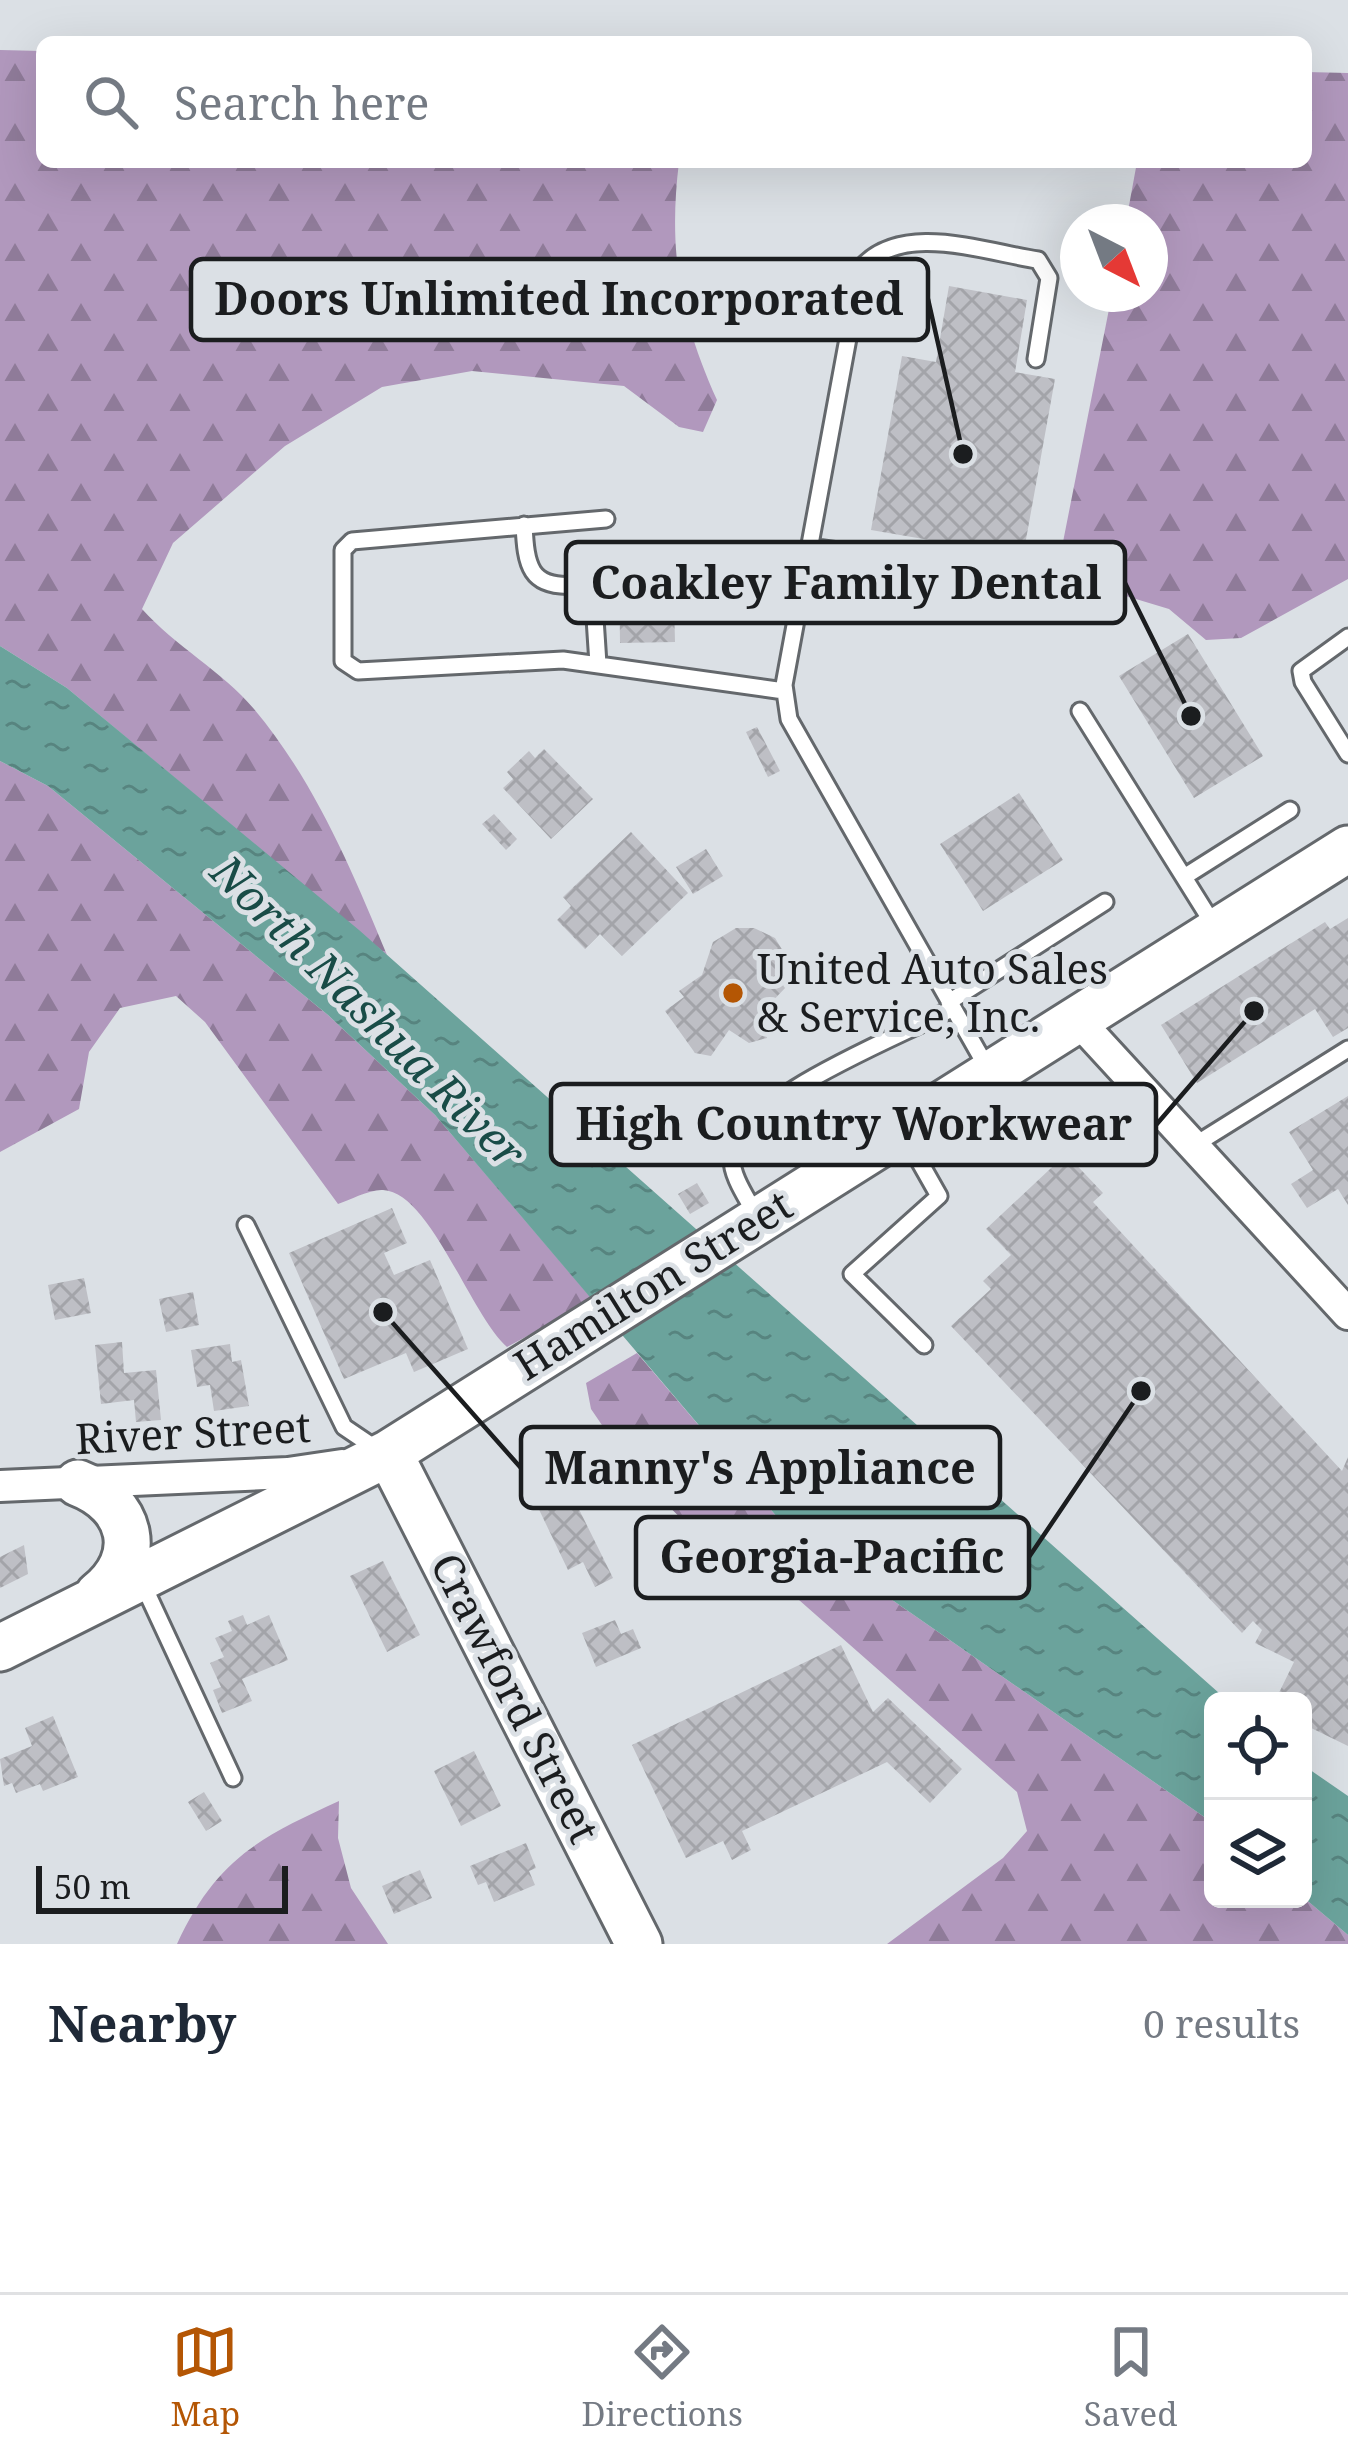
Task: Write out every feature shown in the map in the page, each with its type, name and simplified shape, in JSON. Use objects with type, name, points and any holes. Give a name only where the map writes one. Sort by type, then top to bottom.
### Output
[{"type":"main road","name":"Hamilton Street","points":[[0,1648],[388,1454],[1348,849]]},
{"type":"main road","name":"Crawford Street","points":[[388,1454],[639,1944]]},
{"type":"main road","points":[[78,1483],[112,1504],[129,1534],[120,1574],[86,1604]]},
{"type":"street","points":[[1075,1017],[1193,1146],[1342,1295]]},
{"type":"street","name":"River Street","points":[[0,1486],[306,1471],[388,1454]]},
{"type":"lane","points":[[990,1072],[789,719],[784,692],[858,279],[869,258],[908,242],[1038,260],[1049,278],[1036,359]]},
{"type":"lane","points":[[606,519],[352,541],[343,550],[343,661],[358,671],[512,660],[598,664],[784,692]]},
{"type":"lane","points":[[524,525],[526,567],[533,575],[542,583],[576,585],[594,603],[598,664]]},
{"type":"lane","points":[[808,548],[954,567]]},
{"type":"lane","points":[[1348,637],[1301,670],[1303,682],[1348,754]]},
{"type":"lane","points":[[1080,711],[1216,930]]},
{"type":"lane","points":[[1184,877],[1290,810]]},
{"type":"lane","points":[[758,1219],[733,1169],[735,1143],[751,1123],[793,1089],[951,1005],[1105,902]]},
{"type":"lane","points":[[1193,1146],[1348,1049]]},
{"type":"lane","points":[[900,1129],[939,1196],[852,1274],[924,1345]]},
{"type":"lane","points":[[247,1225],[344,1427],[356,1440],[388,1454]]},
{"type":"lane","points":[[140,1578],[233,1778]]},
{"type":"green space","points":[[0,50],[36,51],[36,168],[678,168],[675,225],[680,284],[694,341],[717,400],[703,432],[679,427],[624,386],[472,371],[382,387],[285,446],[173,543],[142,609],[241,695],[276,737],[330,827],[387,955],[67,688],[0,646]]},
{"type":"green space","points":[[1312,72],[1348,73],[1348,579],[1241,638],[1206,640],[1169,609],[1106,590],[1062,563],[1108,312],[1168,312],[1168,204],[1129,204],[1136,168],[1312,168]]},
{"type":"green space","points":[[0,761],[48,786],[328,1015],[435,1115],[593,1300],[507,1347],[417,1211],[400,1196],[383,1190],[338,1204],[205,1022],[176,996],[120,1008],[89,1052],[79,1109],[0,1152]]},
{"type":"green space","points":[[637,1353],[783,1524],[1204,1817],[1204,1908],[1312,1905],[1348,1935],[1348,1944],[887,1944],[1003,1858],[1027,1831],[1017,1792],[799,1600],[714,1551],[634,1472],[591,1409],[586,1383]]},
{"type":"green space","points":[[339,1801],[338,1838],[351,1888],[388,1944],[177,1944],[207,1891],[242,1855]]},
{"type":"water","name":"North Nashua River","points":[[0,646],[67,688],[359,930],[1218,1692],[1204,1692],[1204,1817],[783,1524],[435,1115],[328,1015],[48,786],[0,761]]},
{"type":"water","points":[[1312,1771],[1348,1796],[1348,1935],[1312,1905]]},
{"type":"building","points":[[949,286],[1027,300],[1015,372],[1055,379],[1023,556],[871,530],[902,356],[936,362]]},
{"type":"building","points":[[673,562],[675,642],[620,643],[619,563]]},
{"type":"building","points":[[1188,634],[1263,756],[1194,798],[1119,676]]},
{"type":"building","points":[[757,727],[780,771],[768,777],[746,732]]},
{"type":"building","points":[[544,749],[593,799],[551,839],[503,788],[513,779],[507,772],[529,751],[535,758]]},
{"type":"building","points":[[1019,793],[1063,860],[983,911],[940,844]]},
{"type":"building","points":[[494,814],[517,839],[506,850],[482,824]]},
{"type":"building","points":[[631,832],[688,893],[622,956],[600,934],[585,949],[557,920],[571,906],[563,897]]},
{"type":"building","points":[[706,849],[723,876],[693,894],[676,867]]},
{"type":"building","points":[[1348,918],[1348,1028],[1333,1037],[1315,1009],[1197,1083],[1161,1025],[1325,922],[1330,929]]},
{"type":"building","name":"United Auto Sales & Service, Inc.","points":[[736,928],[754,928],[775,938],[789,961],[788,985],[761,1013],[767,1038],[749,1043],[729,1030],[711,1056],[695,1053],[665,1011],[684,997],[679,991],[702,975],[713,942]]},
{"type":"building","points":[[1348,1096],[1348,1205],[1338,1189],[1307,1208],[1291,1184],[1313,1170],[1289,1132]]},
{"type":"building","points":[[1066,1154],[1103,1193],[1093,1202],[1342,1471],[1348,1457],[1348,1746],[1312,1728],[1312,1692],[1279,1692],[1294,1662],[1255,1643],[1262,1630],[1253,1621],[1242,1633],[951,1326],[991,1289],[983,1281],[1011,1255],[986,1229]]},
{"type":"building","points":[[697,1183],[709,1203],[690,1214],[678,1194]]},
{"type":"building","points":[[392,1208],[407,1243],[384,1253],[394,1275],[430,1260],[468,1349],[414,1372],[406,1353],[344,1379],[289,1253]]},
{"type":"building","points":[[84,1278],[91,1313],[55,1320],[48,1285]]},
{"type":"building","points":[[193,1292],[199,1325],[166,1332],[159,1299]]},
{"type":"building","points":[[122,1342],[124,1373],[156,1370],[161,1420],[136,1422],[134,1400],[101,1404],[95,1345]]},
{"type":"building","points":[[230,1344],[232,1362],[241,1360],[249,1406],[214,1411],[210,1385],[197,1387],[191,1350]]},
{"type":"building","points":[[565,1481],[613,1578],[595,1587],[583,1562],[568,1570],[533,1497]]},
{"type":"building","points":[[24,1545],[28,1574],[0,1588],[0,1557]]},
{"type":"building","points":[[383,1561],[420,1635],[387,1652],[350,1576]]},
{"type":"building","points":[[243,1615],[247,1625],[269,1615],[288,1660],[242,1679],[252,1701],[222,1713],[213,1690],[221,1687],[210,1663],[224,1657],[215,1638],[232,1631],[228,1621]]},
{"type":"building","points":[[615,1620],[621,1634],[633,1629],[641,1648],[596,1667],[582,1633]]},
{"type":"building","points":[[841,1645],[873,1712],[888,1698],[962,1769],[930,1803],[887,1762],[742,1831],[751,1850],[732,1860],[723,1841],[686,1858],[632,1745]]},
{"type":"building","points":[[53,1716],[78,1777],[43,1791],[40,1784],[16,1793],[12,1783],[4,1786],[0,1759],[32,1746],[25,1728]]},
{"type":"building","points":[[474,1751],[501,1806],[461,1826],[434,1771]]},
{"type":"building","points":[[204,1792],[222,1821],[206,1831],[188,1802]]},
{"type":"building","points":[[526,1843],[536,1868],[529,1871],[535,1885],[494,1902],[486,1882],[478,1885],[470,1866]]},
{"type":"building","points":[[420,1870],[432,1898],[394,1914],[382,1886]]},
{"type":"place","name":"Doors Unlimited Incorporated","points":[[963,454]]},
{"type":"place","name":"Coakley Family Dental","points":[[1191,716]]},
{"type":"place","name":"United Auto Sales & Service, Inc.","points":[[733,993]]},
{"type":"place","name":"High Country Workwear","points":[[1254,1011]]},
{"type":"place","name":"Manny's Appliance","points":[[383,1312]]},
{"type":"place","name":"Georgia-Pacific","points":[[1141,1391]]}]
